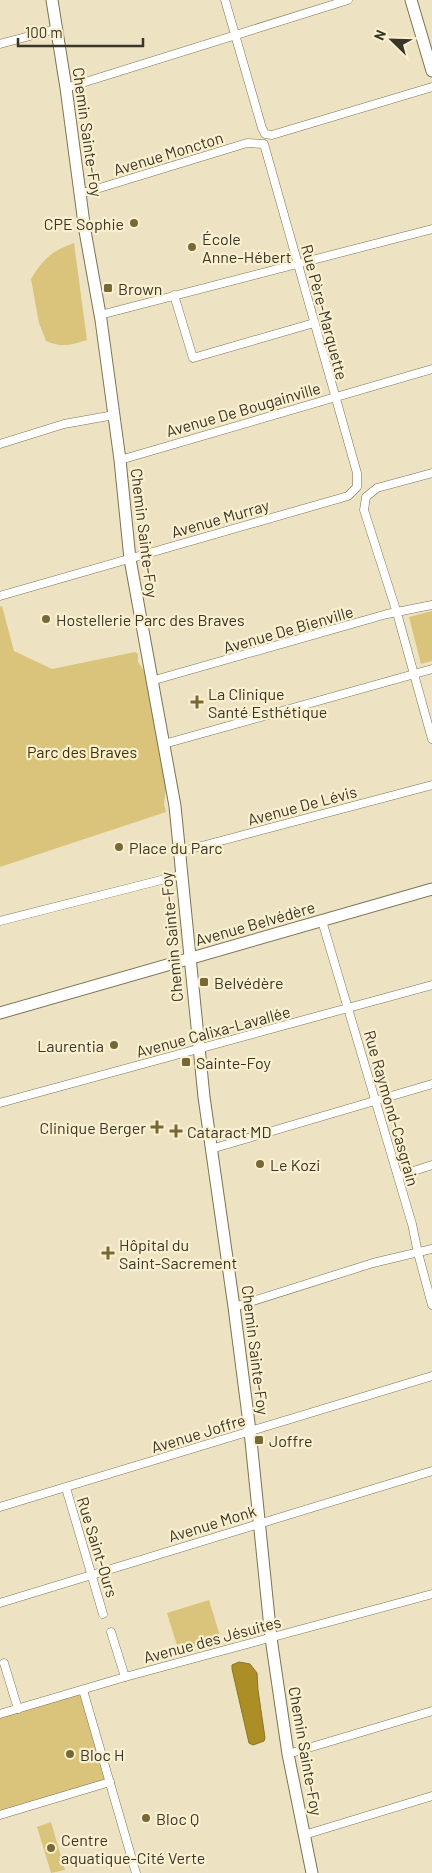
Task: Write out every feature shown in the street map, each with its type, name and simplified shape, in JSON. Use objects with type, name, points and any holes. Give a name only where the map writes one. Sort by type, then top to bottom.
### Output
[{"type":"main road","name":"Chemin Sainte-Foy","points":[[52,0],[114,415],[130,558],[174,806],[198,1050],[250,1431],[271,1638],[288,1754],[312,1873]]},
{"type":"main road","points":[[411,0],[432,71]]},
{"type":"main road","name":"Avenue Belvédère","points":[[0,1013],[432,889]]},
{"type":"street","points":[[225,0],[265,134],[272,135],[432,87]]},
{"type":"street","points":[[66,88],[348,0]]},
{"type":"street","points":[[0,44],[56,29]]},
{"type":"street","name":"Avenue Moncton","points":[[80,194],[247,143],[264,144]]},
{"type":"street","name":"Rue Père-Marquette","points":[[264,144],[357,473],[358,487]]},
{"type":"street","points":[[100,315],[432,229]]},
{"type":"street","points":[[174,295],[193,358],[314,323]]},
{"type":"street","name":"Avenue De Bougainville","points":[[120,460],[432,369]]},
{"type":"street","points":[[0,444],[64,424],[114,415]]},
{"type":"street","points":[[432,473],[377,488],[366,496],[364,510],[397,613],[432,739]]},
{"type":"street","name":"Avenue Murray","points":[[0,596],[348,496],[358,487]]},
{"type":"street","name":"Avenue De Bienville","points":[[152,681],[387,614],[432,605]]},
{"type":"street","points":[[164,744],[432,669]]},
{"type":"street","name":"Avenue De Lévis","points":[[180,852],[432,785]]},
{"type":"street","points":[[0,921],[181,875]]},
{"type":"street","name":"Rue Raymond-Casgrain","points":[[322,921],[412,1224],[432,1305]]},
{"type":"street","name":"Avenue Calixa-Lavallée","points":[[0,1104],[432,985]]},
{"type":"street","points":[[211,1149],[432,1084]]},
{"type":"street","points":[[398,1176],[432,1165]]},
{"type":"street","points":[[234,1307],[373,1263],[432,1249]]},
{"type":"street","name":"Avenue Joffre","points":[[0,1507],[432,1376]]},
{"type":"street","name":"Avenue Monk","points":[[0,1602],[432,1471]]},
{"type":"street","name":"Rue Saint-Ours","points":[[66,1488],[104,1614]]},
{"type":"street","name":"Avenue des Jésuites","points":[[0,1714],[125,1677],[432,1594]]},
{"type":"street","points":[[111,1632],[125,1677]]},
{"type":"street","points":[[4,1662],[18,1709]]},
{"type":"street","points":[[83,1690],[136,1873]]},
{"type":"street","points":[[288,1754],[432,1711]]},
{"type":"street","points":[[0,1815],[110,1782]]},
{"type":"street","points":[[304,1835],[432,1796]]},
{"type":"green space","points":[[74,243],[87,340],[62,345],[46,341],[39,323],[31,279],[49,256]]},
{"type":"green space","name":"Parc des Braves","points":[[2,606],[14,651],[52,669],[135,652],[138,654],[138,662],[151,681],[168,769],[164,804],[166,812],[0,867],[0,607]]},
{"type":"green space","points":[[432,611],[432,661],[421,664],[409,617]]},
{"type":"green space","points":[[209,1600],[221,1639],[179,1652],[167,1613]]},
{"type":"green space","points":[[83,1690],[110,1782],[0,1815],[0,1714]]},
{"type":"green space","name":"Centre aquatique-Cité Verte","points":[[51,1822],[65,1870],[51,1873],[37,1827]]},
{"type":"shaded area","points":[[239,1662],[250,1664],[257,1673],[265,1738],[264,1741],[253,1745],[249,1743],[232,1669],[232,1665]]},
{"type":"place","name":"CPE Sophie","points":[[134,223]]},
{"type":"place","name":"École Anne-Hébert","points":[[192,247]]},
{"type":"place","name":"Brown","points":[[108,288]]},
{"type":"place","name":"Hostellerie Parc des Braves","points":[[46,619]]},
{"type":"place","name":"La Clinique Santé Esthétique","points":[[197,702]]},
{"type":"place","name":"Place du Parc","points":[[119,847]]},
{"type":"place","name":"Belvédère","points":[[204,982]]},
{"type":"place","name":"Laurentia","points":[[114,1045]]},
{"type":"place","name":"Sainte-Foy","points":[[186,1062]]},
{"type":"place","name":"Clinique Berger","points":[[157,1127]]},
{"type":"place","name":"Cataract MD","points":[[176,1131]]},
{"type":"place","name":"Le Kozi","points":[[260,1164]]},
{"type":"place","name":"Hôpital du Saint-Sacrement","points":[[108,1253]]},
{"type":"place","name":"Joffre","points":[[259,1440]]},
{"type":"place","name":"Bloc H","points":[[70,1754]]},
{"type":"place","name":"Bloc Q","points":[[146,1818]]},
{"type":"place","name":"Centre aquatique-Cité Verte","points":[[51,1848]]}]
